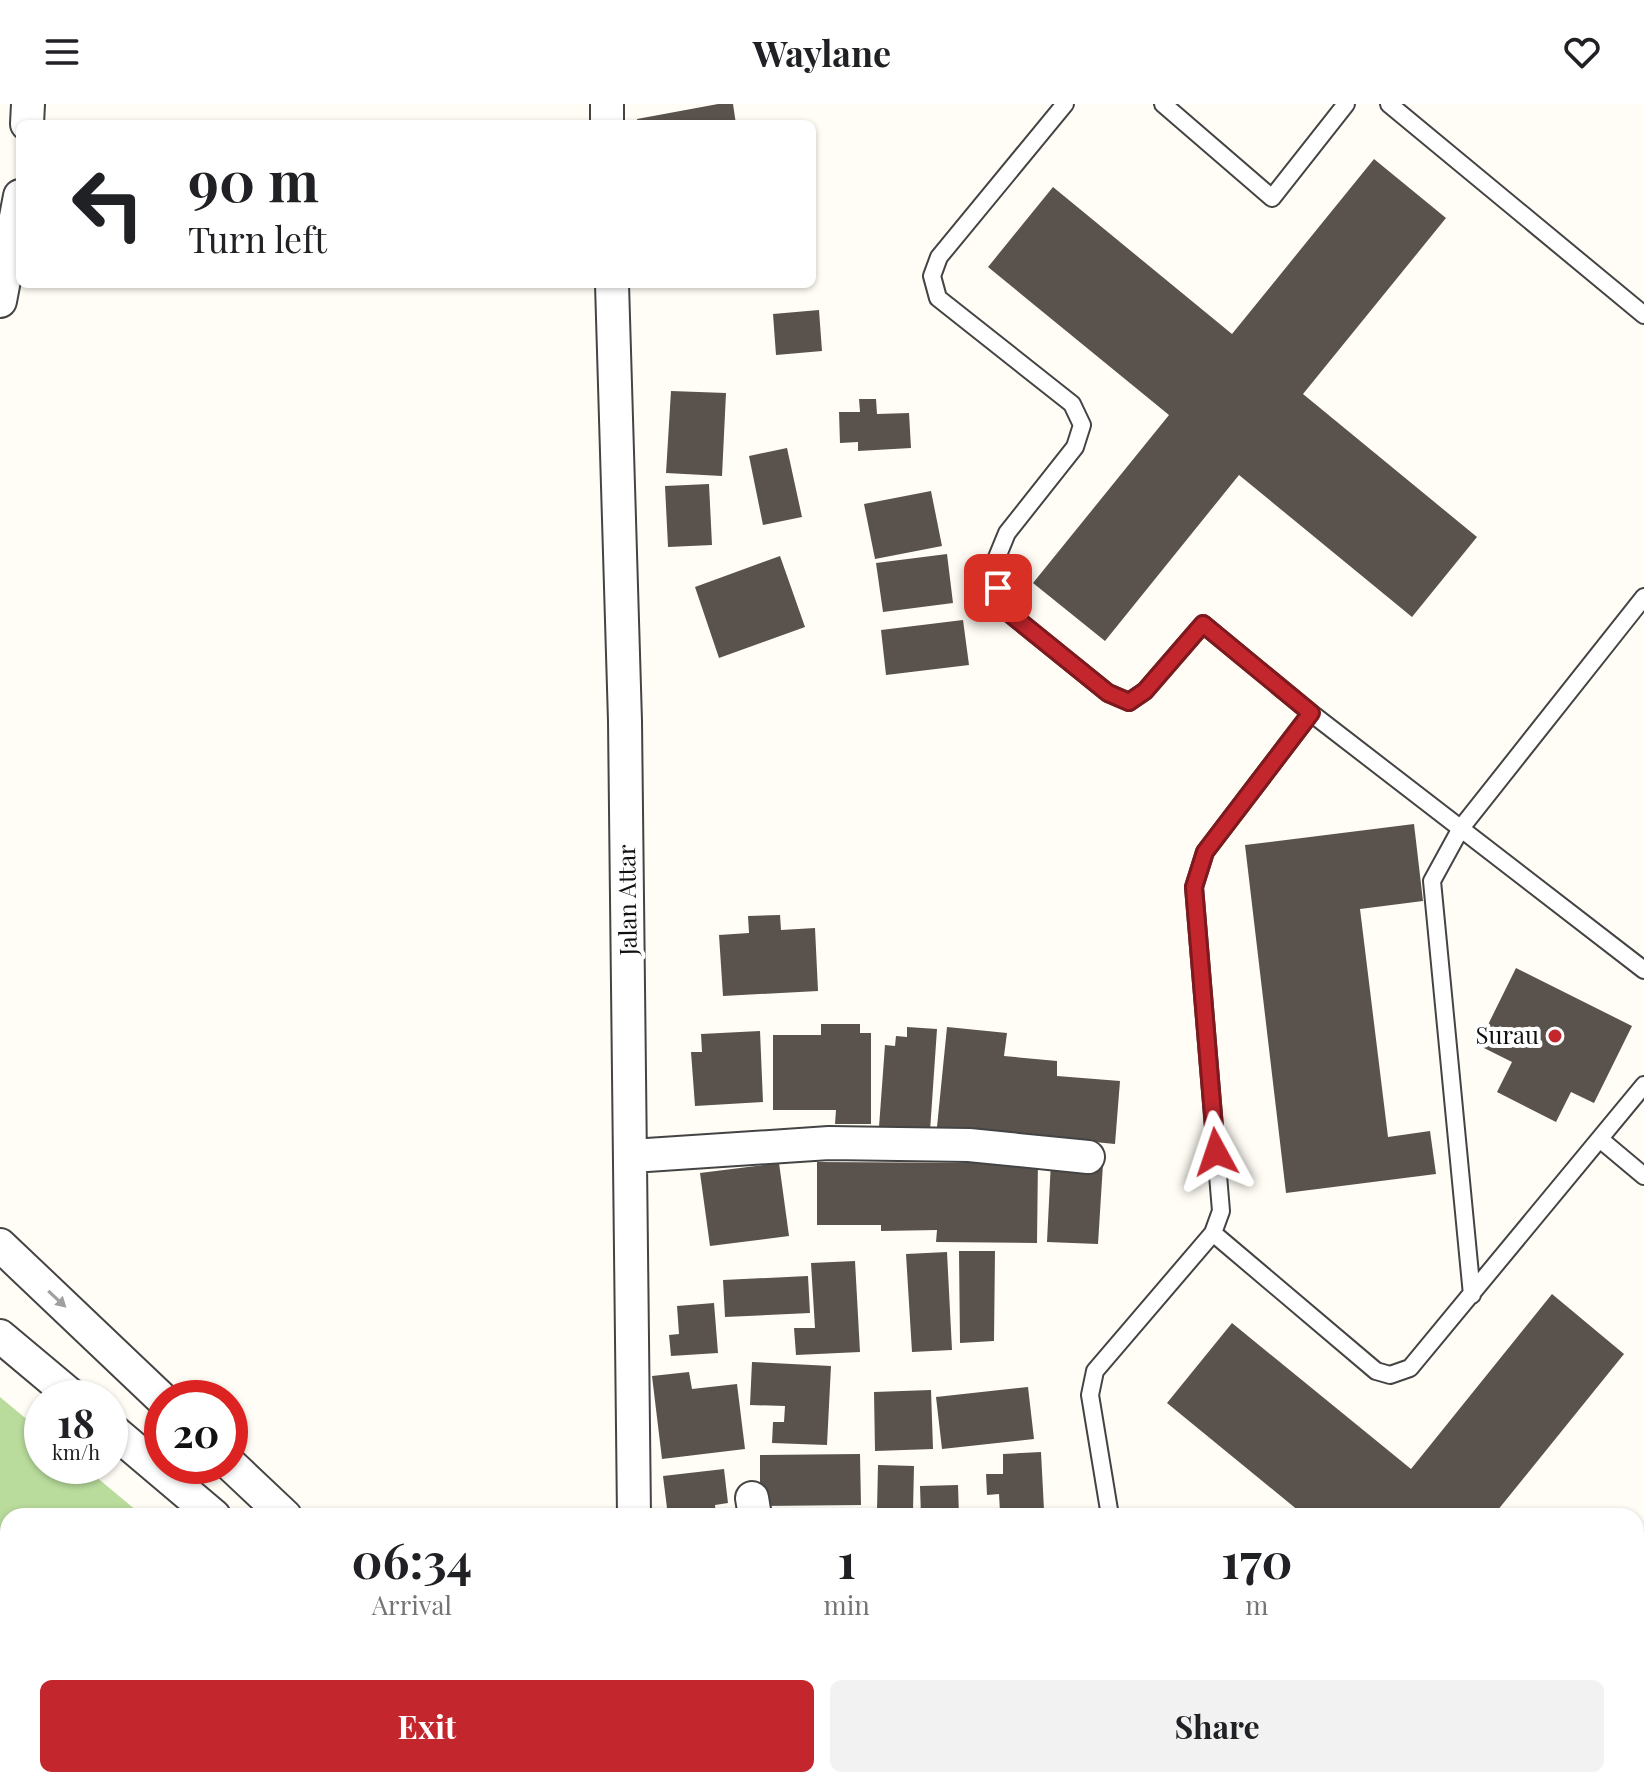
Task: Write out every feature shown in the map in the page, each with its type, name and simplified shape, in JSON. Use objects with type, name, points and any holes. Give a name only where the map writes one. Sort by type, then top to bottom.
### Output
[{"type":"street","points":[[0,301],[16,217]]},
{"type":"street","name":"Jalan Attar","points":[[612,288],[626,737],[634,1508]]},
{"type":"street","points":[[632,1156],[829,1143],[969,1145],[1088,1157]]},
{"type":"street","points":[[0,1245],[144,1382]]},
{"type":"street","points":[[0,1336],[53,1380]]},
{"type":"street","points":[[128,1443],[205,1508]]},
{"type":"street","points":[[248,1481],[277,1508]]},
{"type":"lane","points":[[1065,104],[939,257],[932,276],[938,298],[1072,404],[1082,425],[1075,447],[1007,533],[993,567],[1003,608],[1108,693],[1129,702],[1145,691],[1203,624],[1311,713],[1644,970]]},
{"type":"lane","points":[[1163,104],[1272,198],[1346,104]]},
{"type":"lane","points":[[1389,104],[1644,315]]},
{"type":"lane","points":[[1472,1295],[1432,881],[1461,828],[1644,597]]},
{"type":"lane","points":[[1109,1508],[1090,1395],[1095,1371],[1213,1233],[1221,1211],[1194,887],[1205,852],[1311,713]]},
{"type":"lane","points":[[1213,1233],[1376,1371],[1390,1375],[1410,1368],[1644,1085]]},
{"type":"lane","points":[[1601,1140],[1644,1176]]},
{"type":"green space","points":[[0,1397],[24,1417],[24,1484],[105,1484],[133,1508],[0,1508]]},
{"type":"building","points":[[733,104],[735,120],[637,120]]},
{"type":"building","points":[[1374,159],[1446,218],[1303,394],[1477,537],[1412,617],[1239,475],[1105,641],[1033,583],[1169,415],[988,267],[1053,187],[1232,334]]},
{"type":"building","points":[[819,310],[822,351],[776,355],[773,314]]},
{"type":"building","points":[[671,391],[726,393],[722,476],[666,473]]},
{"type":"building","points":[[859,399],[876,399],[877,414],[909,413],[911,448],[858,451],[858,442],[840,443],[839,412],[860,412]]},
{"type":"building","points":[[787,448],[802,517],[763,525],[749,456]]},
{"type":"building","points":[[709,484],[712,545],[668,547],[665,486]]},
{"type":"building","points":[[931,491],[942,546],[875,559],[864,504]]},
{"type":"building","points":[[947,554],[953,603],[883,612],[876,563]]},
{"type":"building","points":[[780,556],[805,627],[719,658],[695,587]]},
{"type":"building","points":[[963,620],[969,665],[886,675],[881,630]]},
{"type":"building","points":[[1414,824],[1423,901],[1360,909],[1388,1137],[1430,1131],[1436,1174],[1286,1193],[1245,845]]},
{"type":"building","points":[[780,915],[781,930],[815,928],[818,991],[723,996],[719,935],[749,933],[748,916]]},
{"type":"building","name":"Surau","points":[[1516,968],[1632,1026],[1594,1103],[1571,1092],[1556,1122],[1497,1092],[1512,1062],[1478,1045]]},
{"type":"building","points":[[821,1024],[860,1024],[860,1033],[871,1033],[871,1124],[835,1124],[836,1110],[773,1110],[773,1035],[821,1035]]},
{"type":"building","points":[[907,1027],[937,1029],[930,1131],[879,1127],[885,1045],[895,1046],[896,1036],[907,1037]]},
{"type":"building","points":[[947,1027],[1007,1033],[1004,1056],[1057,1061],[1057,1076],[1120,1081],[1115,1144],[937,1127]]},
{"type":"building","points":[[760,1031],[763,1102],[695,1106],[691,1052],[702,1052],[701,1034]]},
{"type":"building","points":[[1038,1158],[1037,1243],[936,1242],[937,1230],[881,1231],[881,1225],[817,1225],[817,1162],[988,1163]]},
{"type":"building","points":[[1051,1161],[1103,1164],[1098,1244],[1047,1242]]},
{"type":"building","points":[[779,1163],[789,1236],[710,1246],[700,1173]]},
{"type":"building","points":[[959,1251],[995,1251],[994,1341],[960,1343]]},
{"type":"building","points":[[947,1252],[952,1350],[912,1352],[906,1254]]},
{"type":"building","points":[[855,1261],[860,1352],[796,1355],[794,1328],[815,1328],[811,1263]]},
{"type":"building","points":[[808,1276],[810,1313],[725,1317],[723,1280]]},
{"type":"building","points":[[1552,1294],[1624,1354],[1499,1508],[1295,1508],[1167,1403],[1232,1323],[1411,1469]]},
{"type":"building","points":[[714,1303],[718,1353],[671,1356],[669,1335],[679,1334],[677,1306]]},
{"type":"building","points":[[752,1362],[831,1366],[827,1445],[772,1443],[773,1422],[784,1422],[785,1406],[750,1405]]},
{"type":"building","points":[[689,1372],[692,1389],[737,1384],[745,1449],[662,1459],[652,1376]]},
{"type":"building","points":[[1028,1387],[1034,1439],[942,1449],[936,1397]]},
{"type":"building","points":[[931,1390],[933,1449],[875,1451],[874,1392]]},
{"type":"building","points":[[1041,1452],[1044,1508],[1000,1508],[999,1494],[987,1495],[986,1474],[1003,1474],[1003,1454]]},
{"type":"building","points":[[860,1454],[861,1505],[760,1506],[760,1455]]},
{"type":"building","points":[[878,1465],[914,1466],[913,1508],[877,1508]]},
{"type":"building","points":[[724,1469],[728,1503],[715,1505],[715,1508],[667,1508],[663,1476]]},
{"type":"building","points":[[958,1485],[959,1508],[921,1508],[920,1486]]},
{"type":"place","name":"Surau","points":[[1555,1036]]},
{"type":"route","points":[[998,588],[1003,608],[1108,693],[1129,702],[1145,691],[1203,624],[1311,713],[1205,852],[1194,887],[1216,1152]]}]
